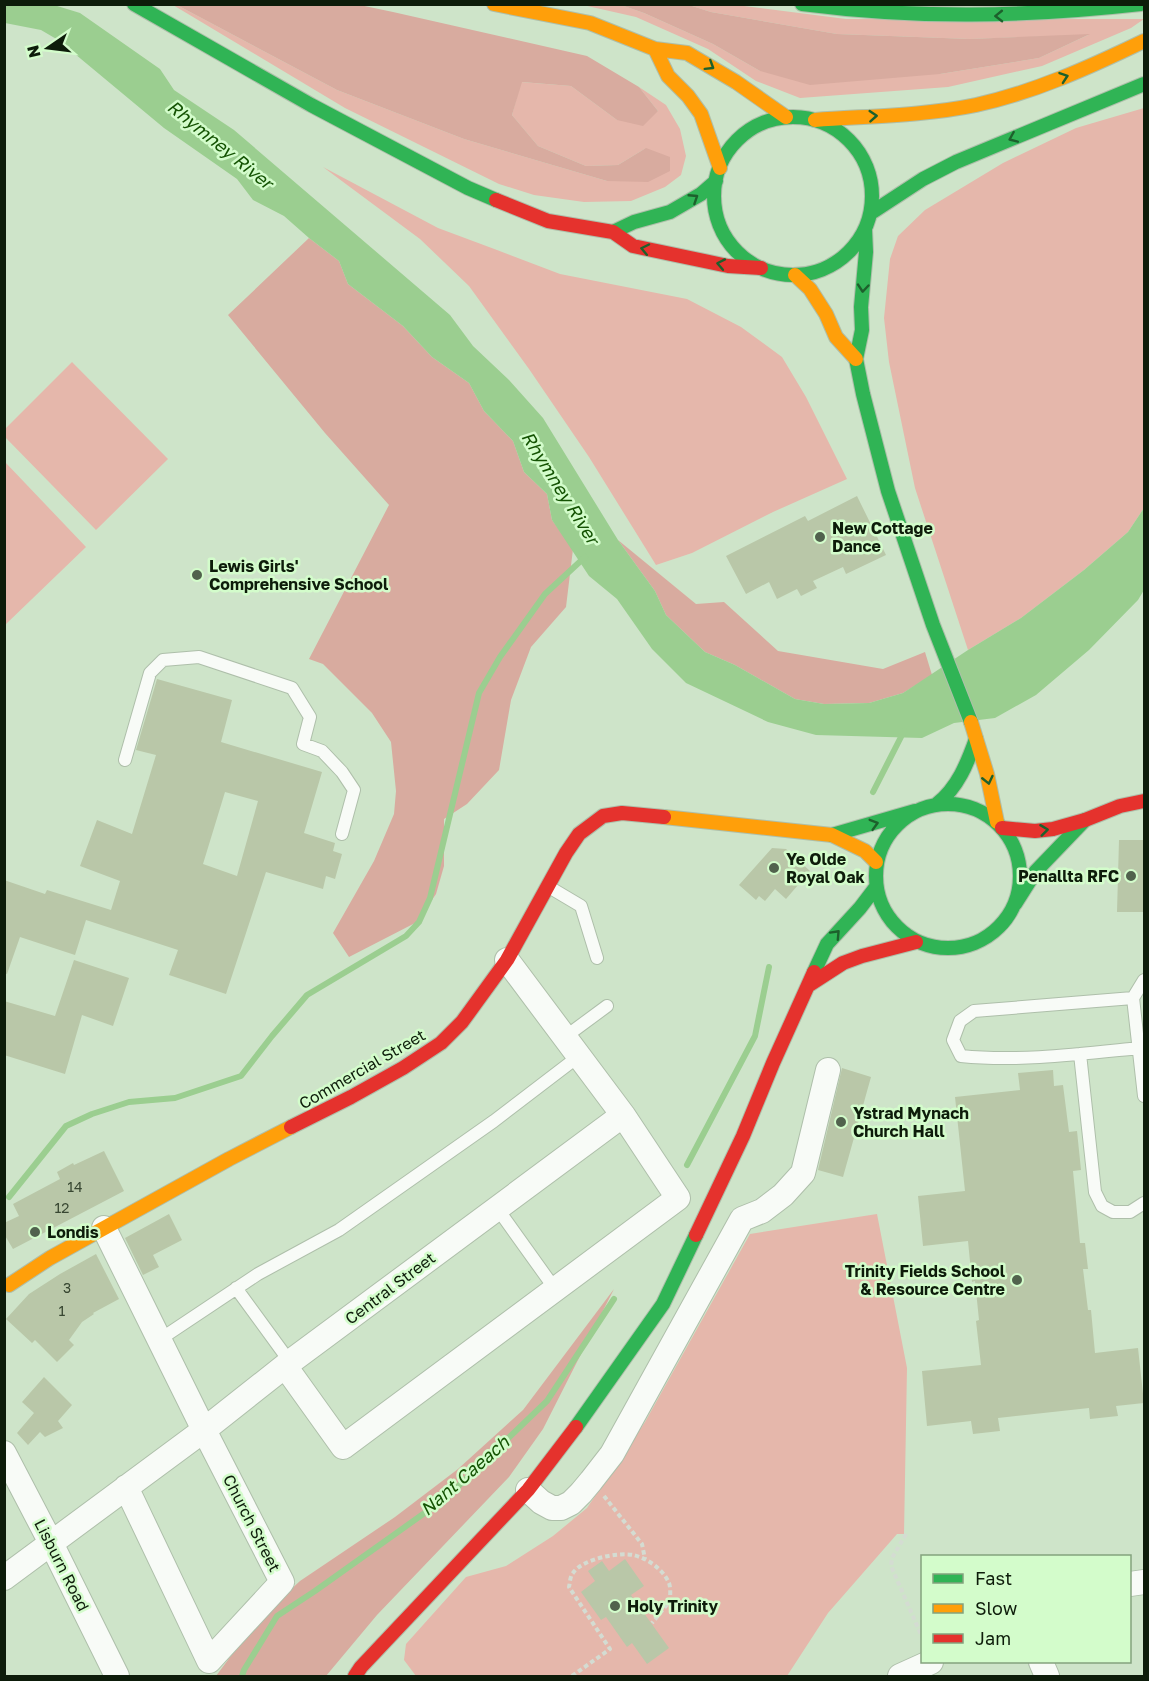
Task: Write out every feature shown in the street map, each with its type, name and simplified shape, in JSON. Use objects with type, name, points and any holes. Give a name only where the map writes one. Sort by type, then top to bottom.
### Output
[{"type":"main road","points":[[134,4],[311,105],[468,188],[548,221],[613,232],[633,246],[728,266],[761,268]]},
{"type":"main road","points":[[494,4],[590,23],[655,49],[687,53],[786,117]]},
{"type":"main road","points":[[802,4],[909,14],[980,16],[1068,12],[1141,4]]},
{"type":"main road","points":[[815,120],[915,114],[973,105],[1076,73],[1144,41]]},
{"type":"main road","points":[[613,232],[634,222],[670,212],[701,194],[718,174],[728,152],[739,139],[753,128],[786,117],[815,120],[833,128],[849,140],[862,156],[870,174],[873,194],[871,213],[856,245],[829,267],[813,273],[795,275],[772,272],[739,254],[723,232],[715,207],[718,174],[701,114],[688,96],[668,76],[655,49]]},
{"type":"main road","points":[[871,213],[910,186],[956,162],[1144,84]]},
{"type":"main road","points":[[865,230],[862,330],[856,359],[866,405],[888,491],[933,625],[971,723],[987,774],[999,825]]},
{"type":"main road","points":[[795,275],[810,290],[826,314],[836,337],[856,359]]},
{"type":"main road","points":[[937,804],[958,783],[976,739]]},
{"type":"main road","points":[[999,825],[1035,831],[1053,829],[1085,820],[1120,806],[1144,801]]},
{"type":"main road","points":[[1015,904],[1020,884],[1020,864],[1013,844],[999,825],[983,812],[953,803],[937,804],[915,811],[897,824],[884,841],[876,862],[876,886],[883,909],[897,928],[916,942],[939,949],[963,948],[985,939],[1003,924],[1036,871],[1085,820]]},
{"type":"main road","name":"Commercial Street","points":[[832,835],[915,811]]},
{"type":"main road","name":"Commercial Street","points":[[6,1289],[50,1258],[229,1159],[351,1097],[413,1062],[441,1043],[462,1022],[507,960],[579,834],[603,816],[622,813],[832,835],[865,851],[876,862]]},
{"type":"main road","points":[[366,1673],[528,1490],[552,1460],[663,1304],[743,1136],[827,944],[860,908],[876,886]]},
{"type":"main road","points":[[809,986],[843,963],[916,942]]},
{"type":"street","points":[[287,1364],[343,1447],[678,1198],[623,1115],[507,960]]},
{"type":"street","points":[[528,1490],[541,1502],[552,1508],[561,1508],[571,1503],[581,1493],[612,1454],[742,1219],[762,1211],[783,1195],[803,1173],[828,1070]]},
{"type":"street","name":"Central Street","points":[[4,1578],[204,1430],[287,1364],[623,1115]]},
{"type":"street","name":"Church Street","points":[[104,1228],[282,1582],[209,1660],[126,1487]]},
{"type":"street","name":"Lisburn Road","points":[[5,1457],[51,1543],[117,1677]]},
{"type":"street","points":[[900,1677],[929,1663]]},
{"type":"street","points":[[1041,1663],[1047,1677]]},
{"type":"lane","points":[[125,760],[150,673],[163,660],[199,657],[292,688],[310,717],[303,744],[322,751],[342,772],[354,790],[342,834]]},
{"type":"lane","points":[[548,886],[581,906],[597,958]]},
{"type":"lane","points":[[1144,980],[1133,998],[1144,1096]]},
{"type":"lane","points":[[1133,998],[974,1011],[960,1021],[953,1040],[961,1056],[988,1059],[1139,1048]]},
{"type":"lane","points":[[159,1340],[258,1274],[339,1230],[494,1120],[572,1046],[607,1006]]},
{"type":"lane","points":[[1080,1054],[1095,1192],[1102,1206],[1113,1212],[1130,1212],[1144,1203]]},
{"type":"lane","points":[[497,1208],[555,1289]]},
{"type":"lane","points":[[237,1288],[287,1364]]},
{"type":"path","points":[[591,1481],[642,1544],[645,1560]]},
{"type":"path","points":[[906,1533],[892,1558],[891,1566],[921,1635]]},
{"type":"path","points":[[572,1677],[610,1649],[568,1587],[573,1573],[586,1562],[602,1557],[632,1555],[658,1567],[669,1583],[670,1601],[652,1623]]},
{"type":"shaded area","points":[[355,4],[587,56],[639,87],[658,111],[643,126],[617,120],[571,86],[522,82],[512,115],[538,146],[586,166],[618,165],[646,148],[670,157],[670,171],[648,182],[607,181],[464,139],[337,90],[177,5]]},
{"type":"shaded area","points":[[173,5],[177,5],[337,90],[464,139],[607,181],[646,148],[618,165],[586,166],[538,146],[512,115],[521,82],[571,86],[617,120],[658,111],[639,87],[666,105],[680,129],[686,156],[681,175],[665,187],[631,201],[584,202],[534,195],[499,184],[345,108]]},
{"type":"shaded area","points":[[583,5],[621,5],[644,13],[713,44],[760,71],[940,74],[1039,58],[1088,35],[970,39],[837,34],[711,12],[689,5],[736,5],[846,19],[1144,19],[1131,28],[1042,66],[948,87],[800,98],[756,81],[708,49],[636,17]]},
{"type":"shaded area","points":[[621,5],[689,5],[711,12],[837,34],[970,39],[1090,34],[1039,58],[940,74],[810,85],[760,71],[713,44]]},
{"type":"shaded area","points":[[1144,108],[1144,508],[1128,532],[1084,570],[1021,618],[968,650],[915,488],[889,362],[884,318],[890,259],[898,236],[925,210],[1003,163],[1076,128]]},
{"type":"shaded area","points":[[323,167],[438,228],[560,274],[687,299],[741,327],[782,357],[806,397],[847,479],[773,512],[692,553],[656,565],[589,457],[469,286],[420,239]]},
{"type":"shaded area","points":[[309,238],[339,261],[348,284],[403,326],[432,357],[469,383],[484,411],[513,441],[524,472],[547,494],[552,520],[573,549],[566,607],[531,647],[511,700],[499,770],[467,804],[444,819],[444,866],[436,894],[417,922],[349,957],[333,933],[374,861],[394,814],[396,791],[391,742],[372,713],[323,664],[309,659],[389,505],[325,433],[228,315]]},
{"type":"shaded area","points":[[72,362],[168,459],[96,530],[5,437],[5,429]]},
{"type":"shaded area","points":[[5,462],[86,547],[5,625]]},
{"type":"shaded area","points":[[618,540],[696,604],[724,602],[778,651],[883,669],[925,652],[932,675],[903,693],[869,703],[824,704],[795,699],[735,665],[705,652],[666,615],[655,591]]},
{"type":"shaded area","points":[[877,1214],[907,1368],[904,1534],[897,1534],[828,1613],[787,1676],[416,1676],[404,1660],[406,1644],[466,1577],[506,1566],[553,1536],[587,1508],[645,1422],[750,1234]]},
{"type":"shaded area","points":[[614,1289],[543,1429],[509,1477],[377,1615],[326,1676],[216,1676],[257,1621],[300,1581],[395,1517],[458,1469],[523,1410]]},
{"type":"water","name":"Rhymney River","points":[[4,5],[54,5],[80,13],[160,69],[174,90],[234,130],[450,315],[473,346],[509,380],[543,418],[618,540],[655,591],[666,615],[705,652],[735,665],[795,699],[824,704],[869,703],[903,693],[1021,618],[1084,570],[1128,532],[1144,508],[1144,590],[1138,600],[1089,650],[1036,695],[995,718],[954,723],[922,738],[816,735],[768,722],[686,683],[652,649],[617,599],[589,576],[552,520],[547,494],[524,472],[513,441],[484,411],[469,383],[432,357],[403,326],[348,284],[339,261],[284,216],[253,200],[237,179],[164,128],[69,49],[70,47],[41,30],[5,23]]},
{"type":"building","name":"New Cottage Dance","points":[[857,496],[886,555],[846,574],[843,567],[813,581],[817,588],[801,596],[797,589],[777,599],[769,582],[746,594],[726,556],[805,516],[808,521]]},
{"type":"building","points":[[157,679],[232,700],[221,742],[322,772],[304,833],[335,843],[333,851],[342,854],[335,879],[326,876],[323,889],[266,872],[226,994],[169,975],[178,950],[86,920],[75,955],[20,937],[7,974],[4,973],[4,880],[45,894],[47,890],[111,910],[120,881],[80,866],[97,820],[132,834],[156,755],[136,750]],"holes":[[[225,792],[258,801],[237,876],[203,864]]]},
{"type":"building","name":"Penallta RFC","points":[[1119,840],[1144,840],[1144,912],[1117,912]]},
{"type":"building","points":[[772,848],[786,849],[810,871],[786,899],[775,889],[765,901],[759,896],[756,900],[739,885]]},
{"type":"building","points":[[74,960],[129,978],[113,1026],[82,1015],[65,1074],[4,1055],[4,1001],[55,1016]]},
{"type":"building","name":"Ystrad Mynach Church Hall","points":[[842,1068],[871,1077],[843,1177],[818,1170]]},
{"type":"building","points":[[1053,1070],[1054,1086],[1063,1085],[1069,1132],[1077,1131],[1081,1170],[1073,1171],[1080,1243],[1085,1243],[1088,1269],[1083,1269],[1088,1310],[1091,1310],[1095,1353],[1138,1348],[1144,1403],[1116,1406],[1118,1416],[1090,1419],[1089,1408],[998,1418],[1000,1431],[973,1434],[971,1421],[927,1426],[922,1371],[981,1365],[976,1321],[979,1320],[975,1281],[972,1282],[968,1241],[923,1246],[918,1196],[965,1191],[955,1097],[1020,1090],[1018,1073]]},
{"type":"building","points":[[104,1151],[124,1191],[13,1249],[4,1234],[4,1223],[19,1216],[13,1204],[60,1179],[57,1172]]},
{"type":"building","points":[[169,1214],[182,1240],[153,1255],[159,1267],[143,1275],[125,1238]]},
{"type":"building","points":[[96,1254],[119,1299],[93,1313],[82,1322],[69,1340],[74,1345],[57,1362],[35,1340],[32,1343],[6,1319],[29,1294]]},
{"type":"building","points":[[44,1377],[72,1405],[58,1421],[63,1428],[45,1437],[40,1432],[28,1445],[17,1433],[34,1413],[22,1402]]},
{"type":"building","name":"Holy Trinity","points":[[625,1559],[644,1586],[631,1595],[669,1648],[647,1664],[632,1643],[627,1647],[606,1617],[601,1620],[581,1592],[595,1581],[588,1571],[602,1561],[609,1571]]},
{"type":"waterway","name":"Rhymney River","points":[[9,1197],[66,1126],[92,1114],[129,1102],[175,1098],[241,1076],[307,995],[406,936],[419,922],[430,898],[479,693],[500,657],[545,594],[585,557]]},
{"type":"waterway","name":"Nant Caeach","points":[[873,792],[904,731]]},
{"type":"waterway","name":"Nant Caeach","points":[[687,1165],[755,1036],[769,967]]},
{"type":"waterway","name":"Nant Caeach","points":[[242,1676],[277,1616],[447,1497],[547,1401],[614,1299]]},
{"type":"traffic: fast","points":[[134,4],[311,105],[468,188],[496,200]]},
{"type":"traffic: fast","points":[[802,4],[930,14],[1013,14],[1141,4]]},
{"type":"traffic: fast","points":[[871,213],[923,179],[956,162],[1144,84]]},
{"type":"traffic: fast","points":[[793,117],[823,123],[837,130],[849,140],[859,152],[866,166],[872,196],[866,226],[859,240],[849,252],[837,262],[823,269],[793,275],[763,269],[749,262],[737,252],[727,240],[720,226],[714,196],[720,166],[727,152],[737,140],[749,130],[763,123],[793,117]]},
{"type":"traffic: fast","points":[[613,232],[634,222],[670,212],[701,194],[716,181]]},
{"type":"traffic: fast","points":[[865,229],[862,330],[856,359],[863,394],[888,491],[933,625],[971,722]]},
{"type":"traffic: fast","points":[[937,804],[956,783],[976,739]]},
{"type":"traffic: fast","points":[[948,804],[976,809],[999,825],[1015,848],[1020,876],[1015,904],[999,927],[976,943],[948,948],[920,943],[897,927],[881,904],[876,876],[881,848],[897,825],[920,809],[948,804]]},
{"type":"traffic: fast","points":[[832,835],[915,811]]},
{"type":"traffic: fast","points":[[1015,904],[1036,871],[1085,820]]},
{"type":"traffic: fast","points":[[814,972],[827,944],[876,887]]},
{"type":"traffic: fast","points":[[576,1427],[663,1304],[696,1235]]},
{"type":"traffic: slow","points":[[494,4],[590,23],[655,49],[687,53],[736,82],[786,117]]},
{"type":"traffic: slow","points":[[815,120],[916,114],[956,109],[998,100],[1041,86],[1144,41]]},
{"type":"traffic: slow","points":[[655,49],[668,76],[688,96],[701,114],[720,168]]},
{"type":"traffic: slow","points":[[795,275],[810,289],[826,314],[836,337],[856,359]]},
{"type":"traffic: slow","points":[[971,722],[987,774],[997,822]]},
{"type":"traffic: slow","points":[[664,817],[832,835],[865,851],[876,862]]},
{"type":"traffic: slow","points":[[9,1285],[50,1258],[291,1127]]},
{"type":"traffic: jam","points":[[496,200],[548,221],[613,232],[633,246],[728,266],[761,268]]},
{"type":"traffic: jam","points":[[1002,828],[1035,831],[1053,829],[1085,820],[1120,806],[1144,801]]},
{"type":"traffic: jam","points":[[291,1127],[403,1068],[441,1043],[462,1022],[507,960],[566,853],[579,834],[603,816],[622,813],[664,817]]},
{"type":"traffic: jam","points":[[809,985],[843,963],[916,942]]},
{"type":"traffic: jam","points":[[696,1235],[743,1136],[814,972]]},
{"type":"traffic: jam","points":[[355,1676],[528,1490],[576,1427]]},
{"type":"place","name":"New Cottage Dance","points":[[820,537]]},
{"type":"place","name":"Lewis Girls' Comprehensive School","points":[[197,575]]},
{"type":"place","name":"Ye Olde Royal Oak","points":[[774,868]]},
{"type":"place","name":"Penallta RFC","points":[[1131,876]]},
{"type":"place","name":"Ystrad Mynach Church Hall","points":[[841,1122]]},
{"type":"place","name":"Londis","points":[[35,1232]]},
{"type":"place","name":"Trinity Fields School & Resource Centre","points":[[1017,1280]]},
{"type":"place","name":"Holy Trinity","points":[[615,1606]]}]
